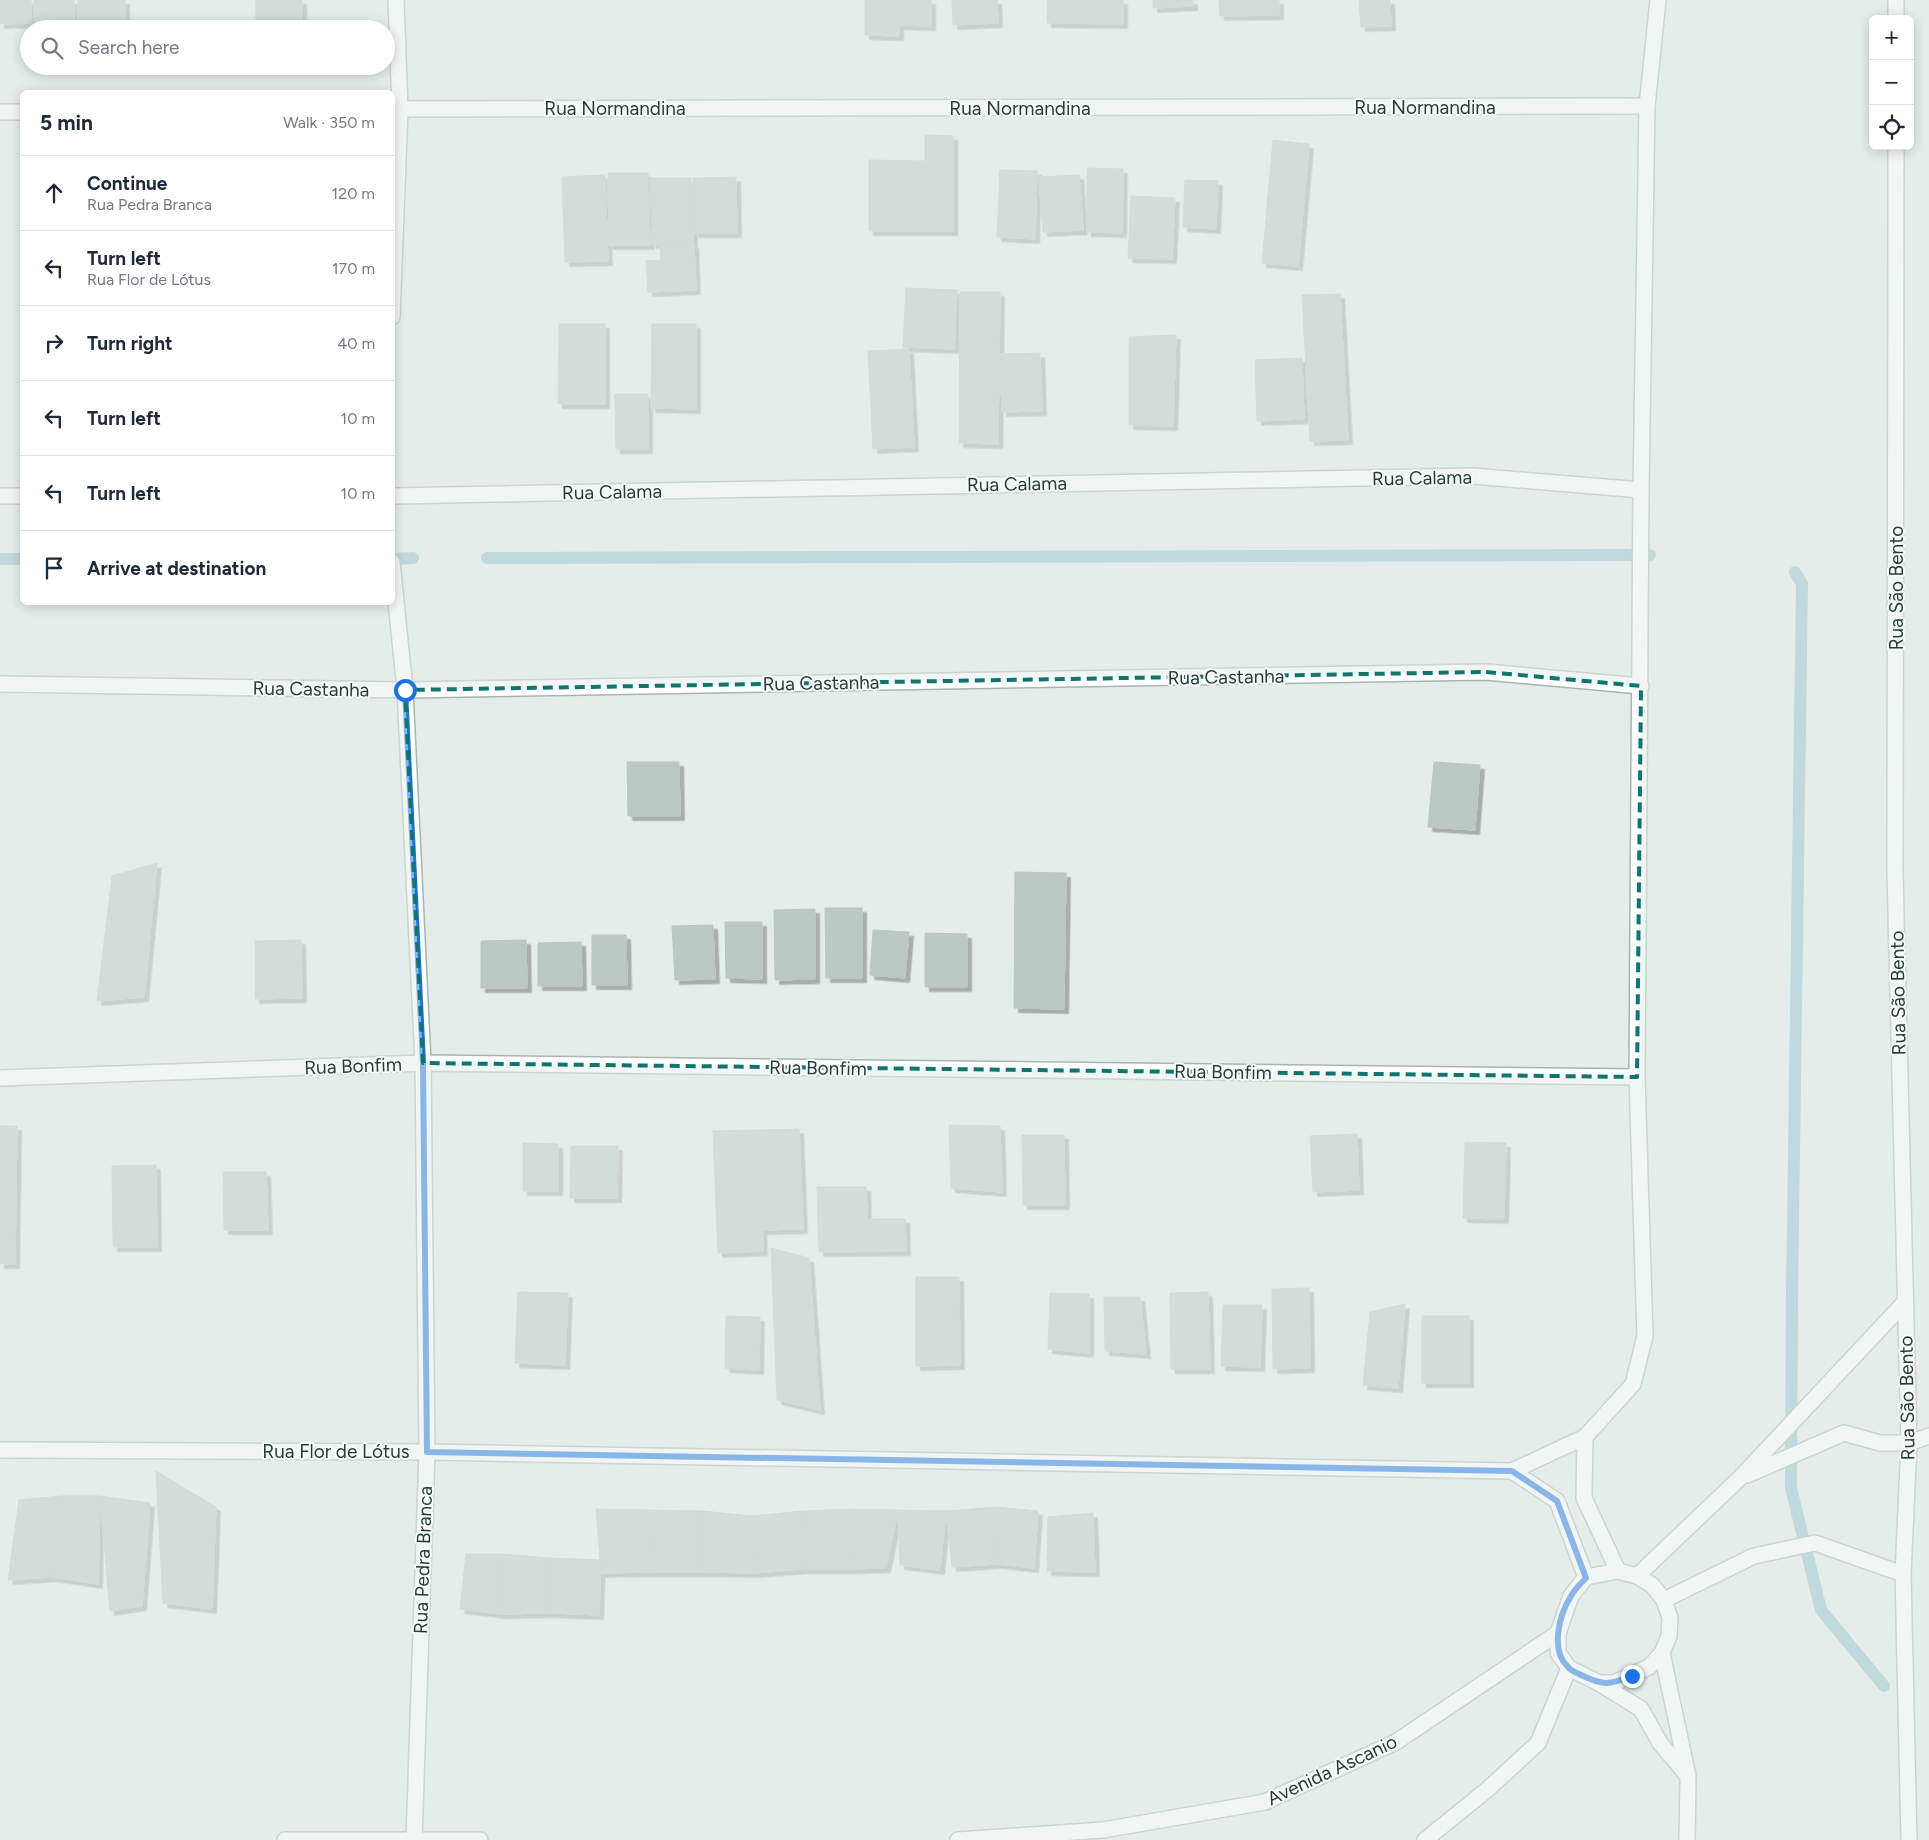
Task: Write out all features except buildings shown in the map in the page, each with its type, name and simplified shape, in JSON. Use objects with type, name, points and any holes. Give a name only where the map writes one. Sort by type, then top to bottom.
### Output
[{"type":"street","points":[[395,161],[396,0]]},
{"type":"street","points":[[1512,1471],[1584,1437],[1633,1384],[1645,1336],[1636,1077],[1641,686],[1641,490],[1647,106],[1658,0]]},
{"type":"street","points":[[1896,0],[1896,15]]},
{"type":"street","name":"Rua Normandina","points":[[396,109],[1647,106]]},
{"type":"street","points":[[0,112],[20,112]]},
{"type":"street","name":"Rua São Bento","points":[[1896,150],[1895,873],[1909,1443],[1903,1574],[1909,1840]]},
{"type":"street","name":"Rua Calama","points":[[395,496],[1473,476],[1641,490]]},
{"type":"street","points":[[0,496],[20,496]]},
{"type":"street","name":"Rua Pedra Branca","points":[[395,592],[405,690],[423,1063],[427,1452],[414,1839]]},
{"type":"street","name":"Rua Castanha","points":[[0,684],[405,690],[1486,672],[1641,686]]},
{"type":"street","name":"Rua Bonfim","points":[[0,1078],[423,1063],[1636,1077]]},
{"type":"street","points":[[1637,1576],[1741,1477],[1905,1302]]},
{"type":"street","points":[[1741,1477],[1844,1433],[1880,1443],[1909,1443],[1929,1436]]},
{"type":"street","points":[[1584,1437],[1584,1498],[1618,1571]]},
{"type":"street","name":"Rua Flor de Lótus","points":[[0,1450],[427,1452],[1512,1471]]},
{"type":"street","points":[[1512,1471],[1557,1501],[1586,1578]]},
{"type":"street","points":[[1664,1600],[1754,1556],[1815,1543],[1903,1574]]},
{"type":"street","points":[[1599,1683],[1614,1683],[1650,1667],[1662,1653],[1669,1636],[1670,1618],[1664,1600],[1652,1586],[1637,1576],[1618,1571],[1586,1578],[1571,1596],[1558,1633],[1558,1653],[1569,1668],[1599,1683],[1640,1709],[1660,1743],[1688,1776]]},
{"type":"street","name":"Avenida Ascanio","points":[[958,1840],[1103,1830],[1265,1802],[1396,1742],[1558,1633]]},
{"type":"street","points":[[1662,1653],[1688,1776],[1687,1840]]},
{"type":"street","points":[[1424,1840],[1488,1789],[1538,1743],[1569,1668]]},
{"type":"street","points":[[285,1840],[480,1840]]},
{"type":"highlighted area","points":[[1486,672],[1641,686],[1637,1077],[423,1063],[405,690]]},
{"type":"waterway","points":[[487,558],[1650,555]]},
{"type":"waterway","points":[[395,559],[413,558]]},
{"type":"waterway","points":[[0,559],[20,559]]},
{"type":"waterway","points":[[1795,572],[1802,584],[1791,1488],[1821,1610],[1884,1686]]},
{"type":"route","points":[[405,690],[423,1063],[427,1452],[1512,1471],[1557,1501],[1586,1578],[1571,1596],[1564,1613],[1558,1633],[1558,1653],[1569,1668],[1599,1683],[1614,1683],[1632,1676]]}]
